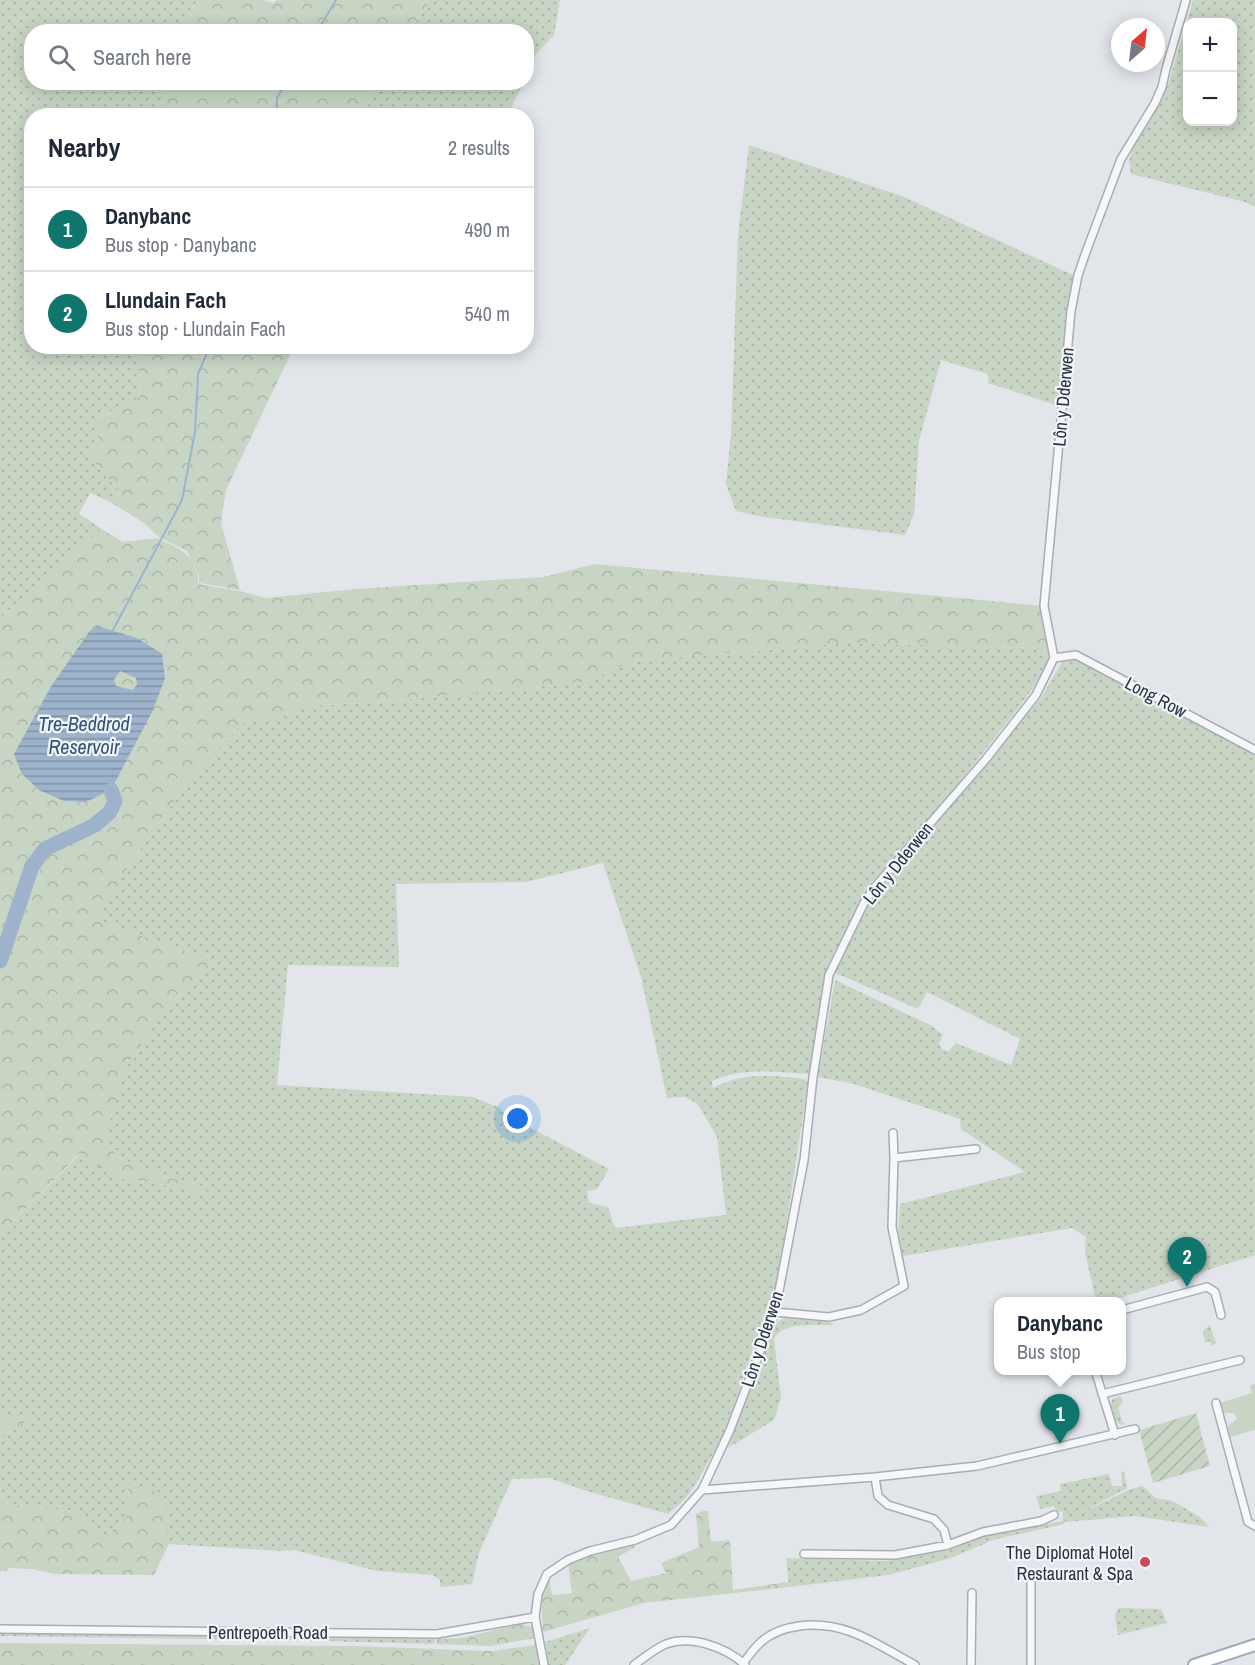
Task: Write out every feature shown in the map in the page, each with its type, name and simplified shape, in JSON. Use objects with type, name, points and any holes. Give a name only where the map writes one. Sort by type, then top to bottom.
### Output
[{"type":"main road","points":[[1196,1665],[1255,1645]]},
{"type":"street","name":"Lôn y Dderwen","points":[[544,1665],[535,1617],[538,1594],[547,1574],[568,1560],[590,1551],[635,1540],[671,1525],[702,1490],[730,1430],[775,1312],[804,1161],[813,1077],[831,968],[874,888],[986,759],[1036,695],[1054,658],[1044,606],[1071,311],[1086,252],[1121,159],[1155,103],[1162,87],[1186,0]]},
{"type":"street","name":"Long Row","points":[[1054,658],[1076,655],[1255,750]]},
{"type":"street","points":[[775,1312],[829,1317],[861,1310],[904,1286],[892,1227],[893,1133]]},
{"type":"street","points":[[894,1158],[976,1149]]},
{"type":"street","points":[[1126,1309],[1207,1287],[1215,1292],[1221,1315]]},
{"type":"street","points":[[1102,1394],[1240,1360]]},
{"type":"street","points":[[1096,1375],[1115,1435]]},
{"type":"street","points":[[1216,1403],[1248,1522],[1255,1526]]},
{"type":"street","points":[[702,1490],[875,1477],[977,1466],[1029,1451],[1070,1446],[1135,1429]]},
{"type":"street","points":[[875,1477],[879,1496],[888,1505],[934,1519],[944,1530],[948,1545]]},
{"type":"street","points":[[804,1554],[896,1556],[948,1545],[983,1532],[1041,1521],[1054,1515]]},
{"type":"street","points":[[1031,1577],[1031,1665]]},
{"type":"street","points":[[971,1665],[972,1593]]},
{"type":"street","name":"Pentrepoeth Road","points":[[0,1629],[437,1634],[535,1617]]},
{"type":"street","points":[[634,1665],[657,1648],[681,1641],[713,1647],[728,1653],[744,1664],[762,1641],[779,1631],[816,1624],[837,1626],[854,1632],[915,1665]]},
{"type":"green space","points":[[0,0],[197,0],[187,24],[24,24],[24,90],[164,90],[165,108],[24,108],[24,354],[139,354],[140,398],[98,419],[100,430],[90,457],[119,491],[112,503],[90,493],[79,514],[102,529],[0,618]]},
{"type":"green space","points":[[197,0],[263,0],[273,3],[277,0],[430,0],[414,24],[187,24]]},
{"type":"green space","points":[[430,0],[560,0],[554,35],[534,56],[534,24],[414,24]]},
{"type":"green space","points":[[1193,0],[1255,0],[1255,207],[1245,202],[1131,174],[1129,160],[1137,137],[1168,85],[1183,34],[1183,126],[1237,126],[1237,18],[1188,18]]},
{"type":"green space","points":[[164,90],[373,90],[367,108],[165,108]]},
{"type":"green space","points":[[373,90],[520,90],[511,108],[367,108]]},
{"type":"green space","points":[[749,145],[902,196],[1073,275],[1059,406],[988,383],[988,374],[941,360],[919,441],[914,514],[905,535],[764,517],[736,511],[726,484],[731,433],[738,234]]},
{"type":"green space","points":[[139,354],[291,354],[226,490],[221,523],[240,590],[199,583],[199,575],[187,551],[159,537],[144,523],[112,503],[119,491],[90,457],[100,430],[98,419],[140,397]]},
{"type":"green space","points":[[102,529],[123,542],[158,538],[178,548],[191,558],[198,575],[198,584],[265,598],[355,589],[543,577],[595,564],[1044,606],[1049,659],[1035,648],[849,643],[634,661],[585,682],[366,703],[297,706],[286,716],[244,722],[192,775],[129,866],[97,920],[216,962],[166,1007],[124,1071],[105,1139],[117,1157],[166,1177],[200,1185],[209,1193],[195,1194],[185,1188],[113,1177],[80,1153],[0,1235],[0,618]]},
{"type":"green space","points":[[849,643],[1035,648],[1049,659],[1033,688],[923,828],[868,886],[827,967],[809,1074],[748,1072],[712,1081],[713,1088],[735,1079],[757,1076],[804,1079],[808,1083],[771,1310],[754,1346],[727,1428],[696,1484],[684,1500],[668,1514],[550,1478],[512,1479],[479,1553],[472,1584],[440,1587],[440,1580],[433,1575],[377,1571],[294,1550],[169,1544],[168,1518],[128,1485],[129,1514],[101,1541],[80,1511],[3,1503],[0,1485],[0,1440],[31,1417],[0,1419],[0,1235],[81,1153],[113,1177],[185,1188],[195,1194],[208,1193],[200,1185],[166,1177],[117,1157],[105,1139],[124,1071],[166,1007],[216,962],[97,920],[129,866],[192,775],[244,722],[286,716],[297,706],[366,703],[585,682],[634,661]],"holes":[[[603,863],[641,977],[667,1098],[685,1097],[698,1104],[717,1137],[726,1215],[615,1228],[608,1207],[589,1203],[587,1191],[597,1189],[609,1169],[506,1115],[500,1108],[473,1097],[277,1085],[288,965],[399,967],[396,884],[526,882]]]},
{"type":"green space","points":[[1075,658],[1255,750],[1255,1255],[1123,1297],[1095,1297],[1085,1252],[1086,1237],[1072,1228],[903,1256],[898,1231],[900,1204],[1025,1172],[961,1129],[960,1119],[854,1084],[818,1077],[835,980],[932,1026],[943,1035],[939,1044],[942,1049],[949,1051],[956,1043],[1011,1065],[1020,1039],[927,992],[918,1009],[833,972],[865,908],[878,889],[1041,698],[1062,662]]},
{"type":"green space","points":[[784,1318],[822,1320],[835,1325],[793,1327],[778,1333],[774,1339],[781,1398],[774,1420],[728,1448],[774,1324]]},
{"type":"green space","points":[[1210,1325],[1216,1343],[1212,1346],[1210,1341],[1205,1343],[1203,1331]]},
{"type":"green space","points":[[1255,1384],[1255,1430],[1230,1437],[1228,1426],[1237,1419],[1234,1413],[1224,1413],[1220,1403],[1252,1393],[1250,1385]]},
{"type":"green space","points":[[1121,1396],[1123,1402],[1118,1407],[1125,1424],[1122,1425],[1114,1418],[1111,1407],[1112,1399]]},
{"type":"green space","points":[[1196,1413],[1210,1466],[1153,1483],[1139,1430]]},
{"type":"green space","points":[[31,1417],[0,1440],[0,1419]]},
{"type":"green space","points":[[1124,1471],[1127,1488],[1076,1516],[1128,1490],[1142,1486],[1156,1498],[1173,1501],[1200,1517],[1209,1527],[1135,1516],[1066,1522],[1065,1520],[1064,1524],[993,1540],[951,1558],[888,1575],[789,1587],[786,1558],[886,1561],[950,1550],[987,1535],[1063,1521],[1063,1512],[1056,1511],[1054,1506],[1040,1509],[1036,1496],[1061,1491],[1060,1484],[1109,1474],[1112,1486],[1122,1486],[1121,1472]]},
{"type":"green space","points":[[128,1484],[161,1493],[168,1518],[169,1544],[154,1575],[54,1574],[32,1569],[8,1568],[7,1571],[0,1571],[0,1485],[3,1503],[80,1511],[101,1541],[129,1514]]},
{"type":"green space","points":[[708,1511],[711,1542],[730,1540],[733,1590],[788,1582],[789,1587],[644,1603],[543,1632],[541,1594],[549,1575],[552,1595],[572,1593],[568,1562],[594,1552],[632,1543],[635,1547],[618,1557],[631,1581],[666,1573],[661,1563],[699,1547],[696,1514]]},
{"type":"green space","points":[[1118,1608],[1161,1609],[1167,1623],[1118,1635],[1115,1616]]},
{"type":"green space","points":[[521,1624],[532,1627],[535,1638],[490,1646],[436,1644],[437,1639],[461,1638]]},
{"type":"green space","points":[[590,1628],[565,1665],[549,1665],[545,1642]]},
{"type":"green space","points":[[0,1633],[280,1637],[279,1640],[0,1636]]},
{"type":"green space","points":[[284,1637],[435,1639],[434,1644],[284,1640]]},
{"type":"green space","points":[[0,1643],[352,1646],[492,1651],[536,1645],[541,1665],[0,1665]]},
{"type":"water","name":"Tre-Beddrod Reservoir","points":[[97,626],[137,638],[162,654],[165,678],[153,710],[111,790],[86,802],[64,801],[39,790],[22,774],[14,754],[50,688],[89,632]],"holes":[[[120,671],[136,678],[137,684],[133,690],[116,686],[114,680]]]},
{"type":"waterway","points":[[322,24],[336,0]]},
{"type":"waterway","points":[[277,108],[277,98],[282,90]]},
{"type":"waterway","points":[[112,632],[182,500],[195,432],[198,374],[207,354]]},
{"type":"waterway","points":[[0,961],[32,866],[45,849],[95,825],[110,812],[115,801],[111,790]]},
{"type":"place","name":"Llundain Fach","points":[[1187,1287]]},
{"type":"place","name":"Danybanc","points":[[1060,1444]]},
{"type":"place","name":"The Diplomat Hotel Restaurant & Spa","points":[[1145,1562]]}]
